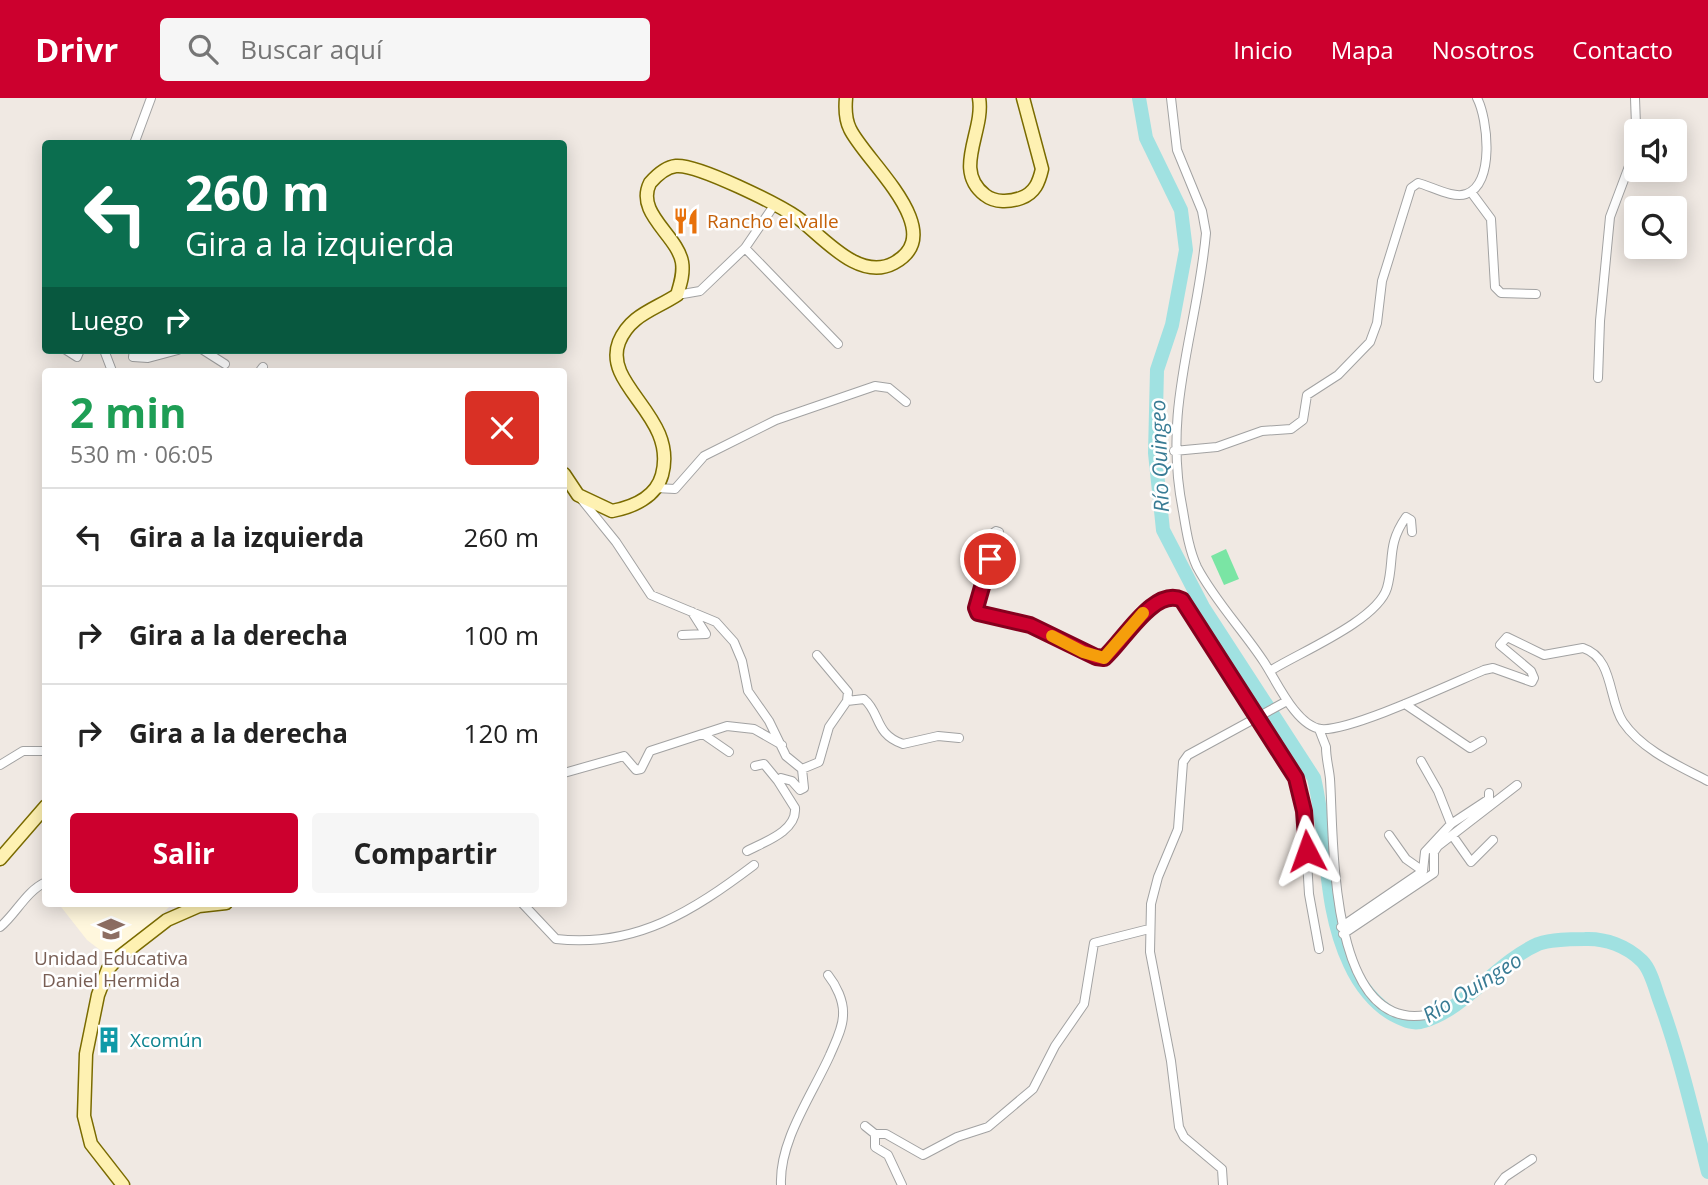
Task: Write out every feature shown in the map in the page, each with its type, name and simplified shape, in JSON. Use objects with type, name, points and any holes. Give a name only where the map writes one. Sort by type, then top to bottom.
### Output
[{"type":"main road","points":[[567,478],[578,495],[612,511],[634,505],[656,488],[666,456],[662,436],[625,381],[617,350],[624,332],[638,316],[677,295],[683,264],[676,247],[651,211],[647,188],[654,177],[668,168],[687,167],[775,204],[865,266],[884,267],[894,263],[907,250],[913,233],[909,213],[851,132],[845,111],[846,98]]},
{"type":"main road","points":[[979,98],[980,112],[969,175],[974,185],[986,196],[1014,201],[1032,192],[1042,169],[1023,98]]},
{"type":"main road","points":[[0,859],[42,811]]},
{"type":"main road","points":[[123,1185],[91,1144],[84,1116],[86,1054],[98,995],[108,969],[118,958],[167,920],[197,907]]},
{"type":"street","points":[[135,140],[151,98]]},
{"type":"street","points":[[1171,98],[1177,150],[1202,211],[1206,233],[1176,406],[1174,452],[1183,513],[1196,565],[1270,671],[1284,703],[1319,729],[1342,725],[1405,704],[1484,670],[1493,668],[1532,682],[1534,678],[1531,671],[1500,645],[1507,637],[1544,655],[1583,648],[1598,657],[1615,693],[1619,715],[1637,738],[1708,781]]},
{"type":"street","points":[[1174,452],[1217,447],[1262,431],[1291,429],[1303,420],[1307,396],[1331,381],[1370,342],[1377,323],[1382,281],[1411,188],[1418,183],[1460,195],[1472,192],[1483,173],[1487,149],[1484,113],[1477,98]]},
{"type":"street","points":[[1598,378],[1600,321],[1611,217],[1631,161],[1636,125],[1635,98]]},
{"type":"street","points":[[1472,192],[1491,219],[1497,289],[1502,293],[1536,295]]},
{"type":"street","points":[[677,295],[700,291],[745,248],[775,204]]},
{"type":"street","points":[[745,248],[838,344]]},
{"type":"street","points":[[133,354],[133,357],[141,359],[162,354]]},
{"type":"street","points":[[209,354],[225,364]]},
{"type":"street","points":[[656,488],[675,489],[683,483],[689,469],[704,456],[776,420],[875,386],[889,388],[906,402]]},
{"type":"street","points":[[578,495],[616,541],[651,595],[691,609],[716,622],[734,642],[742,661],[748,691],[792,764],[802,769],[819,762],[829,727],[847,701],[848,692],[817,655]]},
{"type":"street","points":[[1270,671],[1346,630],[1383,596],[1394,540],[1406,517],[1411,520],[1412,533]]},
{"type":"street","points":[[978,544],[996,531],[999,532],[976,608],[982,616],[1030,625],[1083,652],[1104,658],[1131,630],[1145,610],[1171,597],[1178,597],[1190,608],[1260,715],[1299,787],[1304,811],[1308,894],[1319,949]]},
{"type":"street","points":[[682,635],[706,634],[691,609]]},
{"type":"street","points":[[847,701],[864,699],[871,704],[881,728],[903,744],[938,736],[959,738]]},
{"type":"street","points":[[1223,1185],[1222,1169],[1184,1138],[1179,1127],[1149,929],[1158,877],[1178,829],[1183,762],[1198,749],[1284,703]]},
{"type":"street","points":[[1405,704],[1470,748],[1482,741]]},
{"type":"street","points":[[567,772],[624,756],[636,770],[641,769],[650,751],[727,726],[754,729],[782,745]]},
{"type":"street","points":[[1319,729],[1326,747],[1330,777],[1331,835],[1342,930],[1355,965],[1374,998],[1412,1017],[1426,1015]]},
{"type":"street","points":[[703,734],[729,752]]},
{"type":"street","points":[[0,765],[23,751],[42,751]]},
{"type":"street","points":[[1421,761],[1438,790],[1451,824]]},
{"type":"street","points":[[747,851],[783,831],[796,814],[765,764],[755,766]]},
{"type":"street","points":[[778,781],[787,778],[800,790],[804,788],[802,769]]},
{"type":"street","points":[[1342,930],[1434,873],[1434,852],[1517,785]]},
{"type":"street","points":[[1342,930],[1423,871],[1425,852],[1451,824],[1489,799],[1489,793]]},
{"type":"street","points":[[1389,835],[1406,859],[1423,871]]},
{"type":"street","points":[[1452,835],[1471,862],[1493,840]]},
{"type":"street","points":[[526,907],[556,939],[597,939],[676,919],[754,865]]},
{"type":"street","points":[[0,927],[14,916],[42,884]]},
{"type":"street","points":[[864,1126],[875,1134],[886,1135],[923,1155],[957,1136],[988,1126],[1033,1089],[1055,1046],[1080,1011],[1094,943],[1149,929]]},
{"type":"street","points":[[781,1185],[780,1166],[834,1045],[844,1016],[839,995],[828,975]]},
{"type":"street","points":[[875,1134],[875,1147],[888,1155],[902,1185]]},
{"type":"street","points":[[1499,1185],[1504,1177],[1532,1159]]},
{"type":"shaded area","name":"Unidad Educativa Daniel Hermida","points":[[61,907],[169,907],[115,955],[104,953],[87,940]]},
{"type":"green space","points":[[1226,549],[1239,579],[1224,585],[1211,556]]},
{"type":"waterway","name":"Río Quingeo","points":[[1139,98],[1146,138],[1181,210],[1186,250],[1172,325],[1157,370],[1155,453],[1163,530],[1203,607],[1314,778],[1330,896],[1341,942],[1354,972],[1380,1006],[1401,1019],[1416,1022],[1439,1015],[1509,962],[1538,944],[1593,939],[1630,951],[1645,965],[1667,1020],[1708,1172]]},
{"type":"slow traffic","points":[[1052,636],[1083,652],[1104,658],[1143,613]]},
{"type":"place","name":"Rancho el valle","points":[[686,221]]},
{"type":"place","name":"Unidad Educativa Daniel Hermida","points":[[111,929]]},
{"type":"place","name":"Xcomún","points":[[109,1040]]},
{"type":"route","points":[[990,559],[976,608],[978,613],[997,620],[1030,625],[1096,657],[1104,658],[1112,651],[1145,610],[1171,597],[1182,600],[1190,608],[1296,778],[1304,811],[1307,851]]}]
